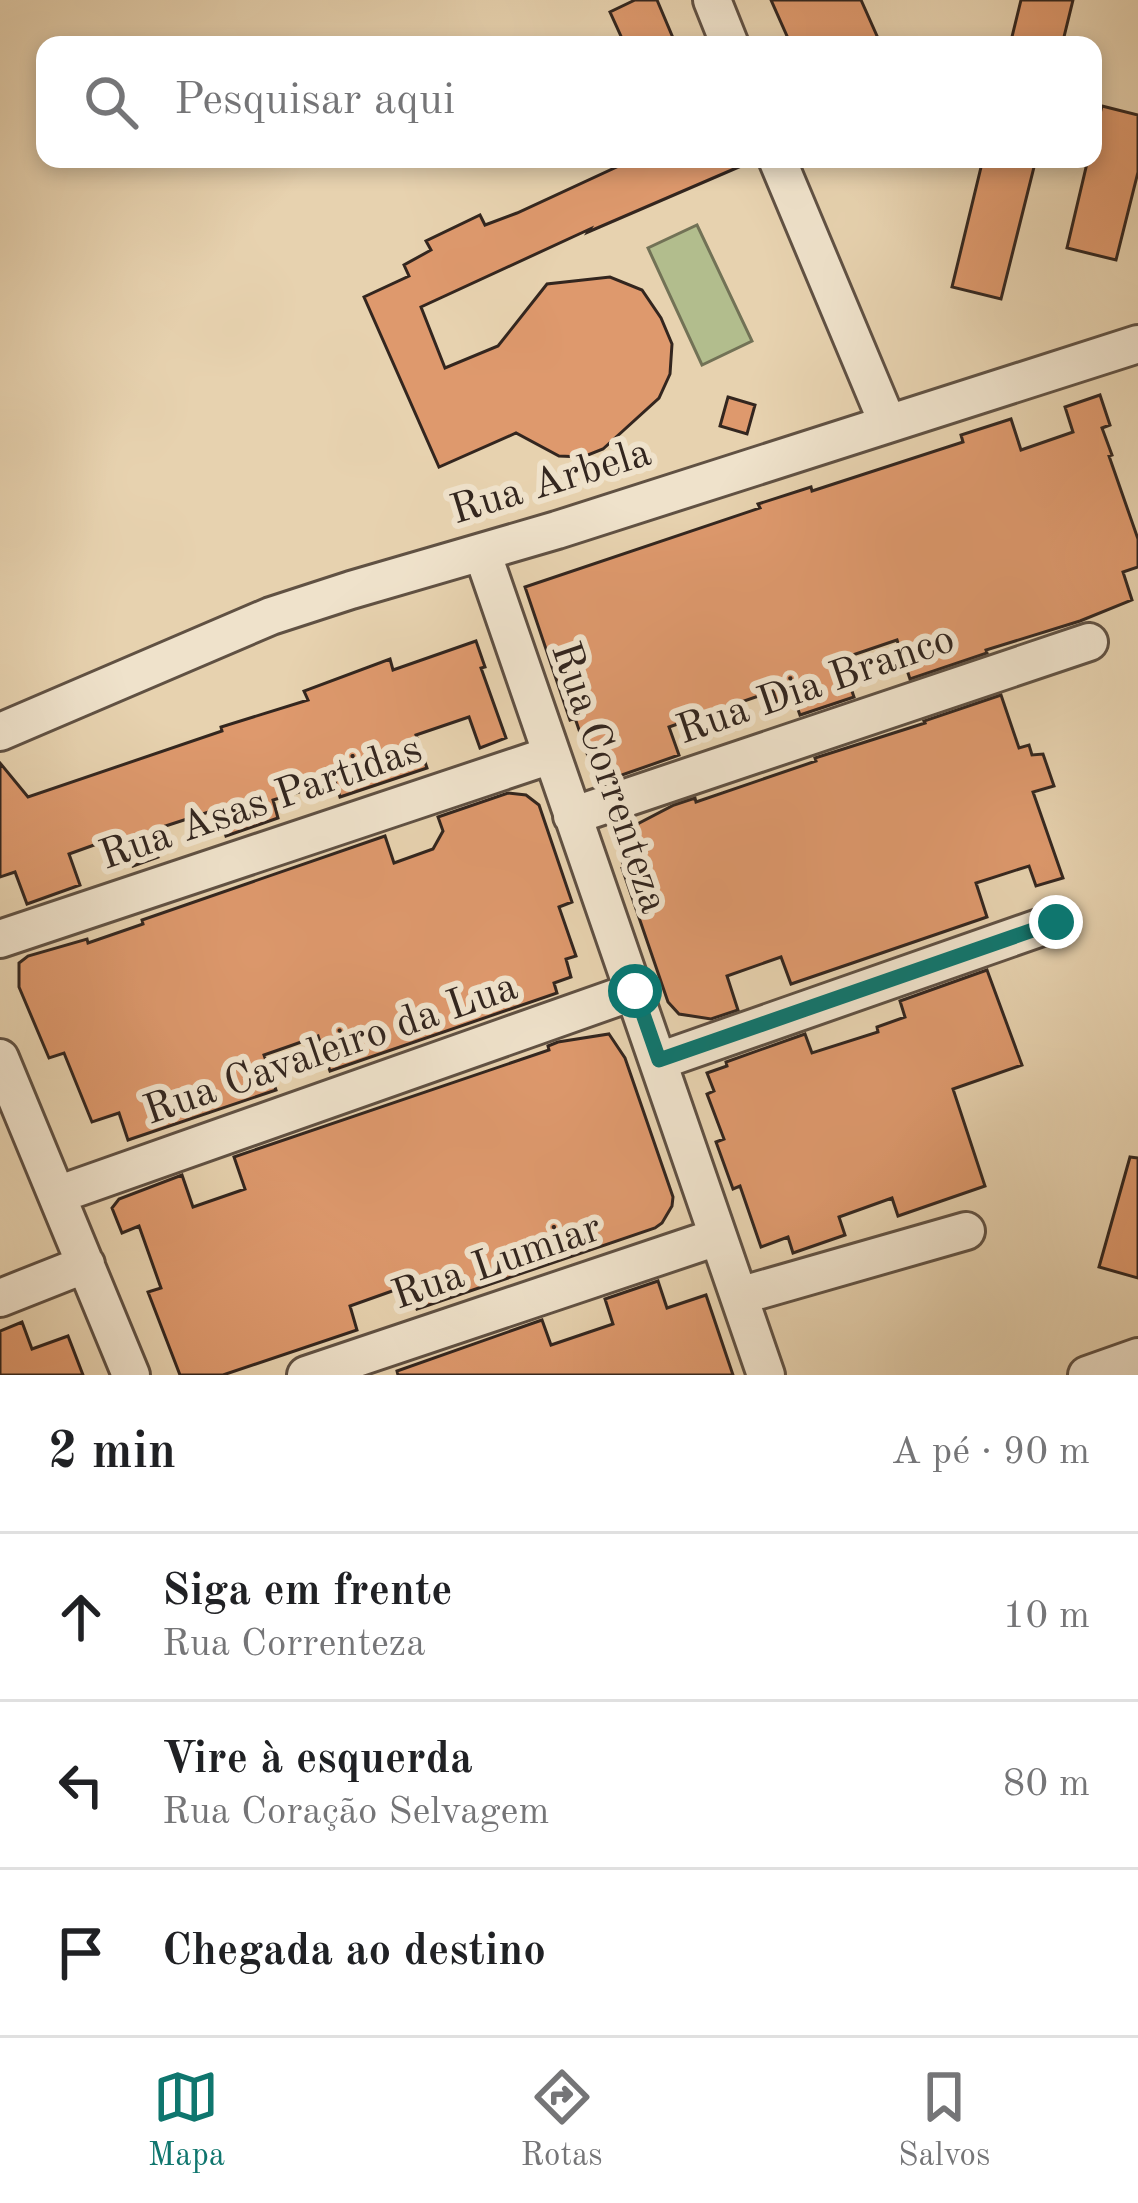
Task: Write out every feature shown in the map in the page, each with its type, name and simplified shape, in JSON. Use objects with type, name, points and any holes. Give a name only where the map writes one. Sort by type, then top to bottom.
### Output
[{"type":"street","points":[[712,0],[726,36]]},
{"type":"street","points":[[781,168],[887,424]]},
{"type":"street","name":"Rua Arbela","points":[[0,732],[271,616],[1138,344]]},
{"type":"street","name":"Rua Correnteza","points":[[482,552],[766,1375]]},
{"type":"street","name":"Rua Dia Branco","points":[[572,816],[1089,642]]},
{"type":"street","name":"Rua Asas Partidas","points":[[0,939],[550,755]]},
{"type":"street","points":[[659,1060],[1056,922]]},
{"type":"street","name":"Rua Cavaleiro da Lua","points":[[57,1195],[635,991]]},
{"type":"street","points":[[0,1058],[131,1375]]},
{"type":"street","points":[[739,1296],[967,1231]]},
{"type":"street","name":"Rua Lumiar","points":[[306,1375],[718,1237]]},
{"type":"street","points":[[0,1298],[86,1264]]},
{"type":"street","points":[[1087,1375],[1138,1358]]},
{"type":"green space","points":[[697,225],[752,341],[702,365],[648,248]]},
{"type":"building","points":[[635,0],[657,0],[672,36],[621,36],[610,12]]},
{"type":"building","points":[[771,0],[861,0],[877,36],[787,36]]},
{"type":"building","points":[[1021,0],[1073,0],[1064,36],[1012,36]]},
{"type":"building","points":[[1102,106],[1138,115],[1138,172],[1116,260],[1067,248],[1086,168],[1102,168]]},
{"type":"building","points":[[614,168],[736,168],[421,307],[445,368],[498,346],[547,284],[610,277],[642,290],[672,344],[670,374],[659,398],[603,449],[583,457],[559,456],[516,433],[439,467],[364,297],[409,276],[404,265],[431,250],[426,241],[480,215],[485,225]]},
{"type":"building","points":[[981,168],[1034,168],[1001,299],[952,287]]},
{"type":"building","points":[[1100,395],[1110,425],[1102,428],[1109,456],[1138,539],[1138,567],[1123,572],[1132,600],[910,679],[897,640],[841,659],[854,697],[800,715],[794,698],[777,703],[773,691],[669,727],[679,755],[619,776],[594,774],[575,718],[570,720],[525,587],[760,508],[758,504],[963,442],[961,435],[1011,419],[1021,450],[1073,432],[1065,407]]},
{"type":"building","points":[[728,397],[755,405],[747,434],[720,426]]},
{"type":"building","points":[[476,641],[506,738],[480,748],[469,717],[416,735],[427,768],[340,797],[335,781],[273,800],[278,818],[226,836],[218,809],[150,831],[158,857],[133,866],[122,835],[69,854],[80,885],[27,904],[15,872],[0,877],[0,763],[28,797],[308,700],[304,691],[390,659],[393,670]]},
{"type":"building","points":[[1001,695],[1019,748],[1029,745],[1032,755],[1043,754],[1054,786],[1033,792],[1063,878],[1036,886],[1029,866],[976,883],[987,917],[791,984],[781,957],[727,976],[738,1010],[711,1019],[679,1014],[668,1002],[622,868],[621,858],[632,855],[624,831],[674,805],[695,798],[696,802]]},
{"type":"building","points":[[508,793],[526,795],[539,805],[572,902],[559,907],[576,956],[566,959],[571,977],[554,983],[557,993],[330,1071],[318,1036],[264,1055],[276,1090],[128,1140],[119,1113],[92,1122],[64,1053],[49,1058],[19,987],[19,963],[28,956],[143,924],[142,920],[385,836],[394,863],[433,849],[443,831],[438,817]]},
{"type":"building","points":[[987,970],[1022,1065],[953,1089],[985,1186],[898,1216],[892,1198],[839,1217],[845,1235],[793,1253],[788,1237],[761,1247],[740,1186],[733,1189],[716,1142],[724,1139],[707,1094],[714,1091],[707,1073],[805,1034],[812,1053],[878,1032],[877,1027],[905,1017],[900,1001]]},
{"type":"building","points":[[609,1034],[625,1058],[673,1197],[662,1223],[417,1309],[409,1285],[350,1306],[357,1330],[223,1375],[180,1375],[148,1292],[161,1288],[139,1226],[122,1233],[112,1208],[119,1199],[182,1175],[193,1207],[245,1189],[234,1157],[549,1050],[548,1046],[558,1042]]},
{"type":"building","points":[[1130,1157],[1138,1158],[1138,1278],[1099,1267]]},
{"type":"building","points":[[658,1281],[667,1308],[706,1295],[733,1375],[398,1375],[397,1371],[542,1320],[551,1345],[613,1324],[605,1299]]},
{"type":"building","points":[[22,1322],[32,1349],[68,1336],[83,1375],[0,1375],[0,1331]]},
{"type":"route","points":[[635,991],[659,1060],[1056,922]]}]
